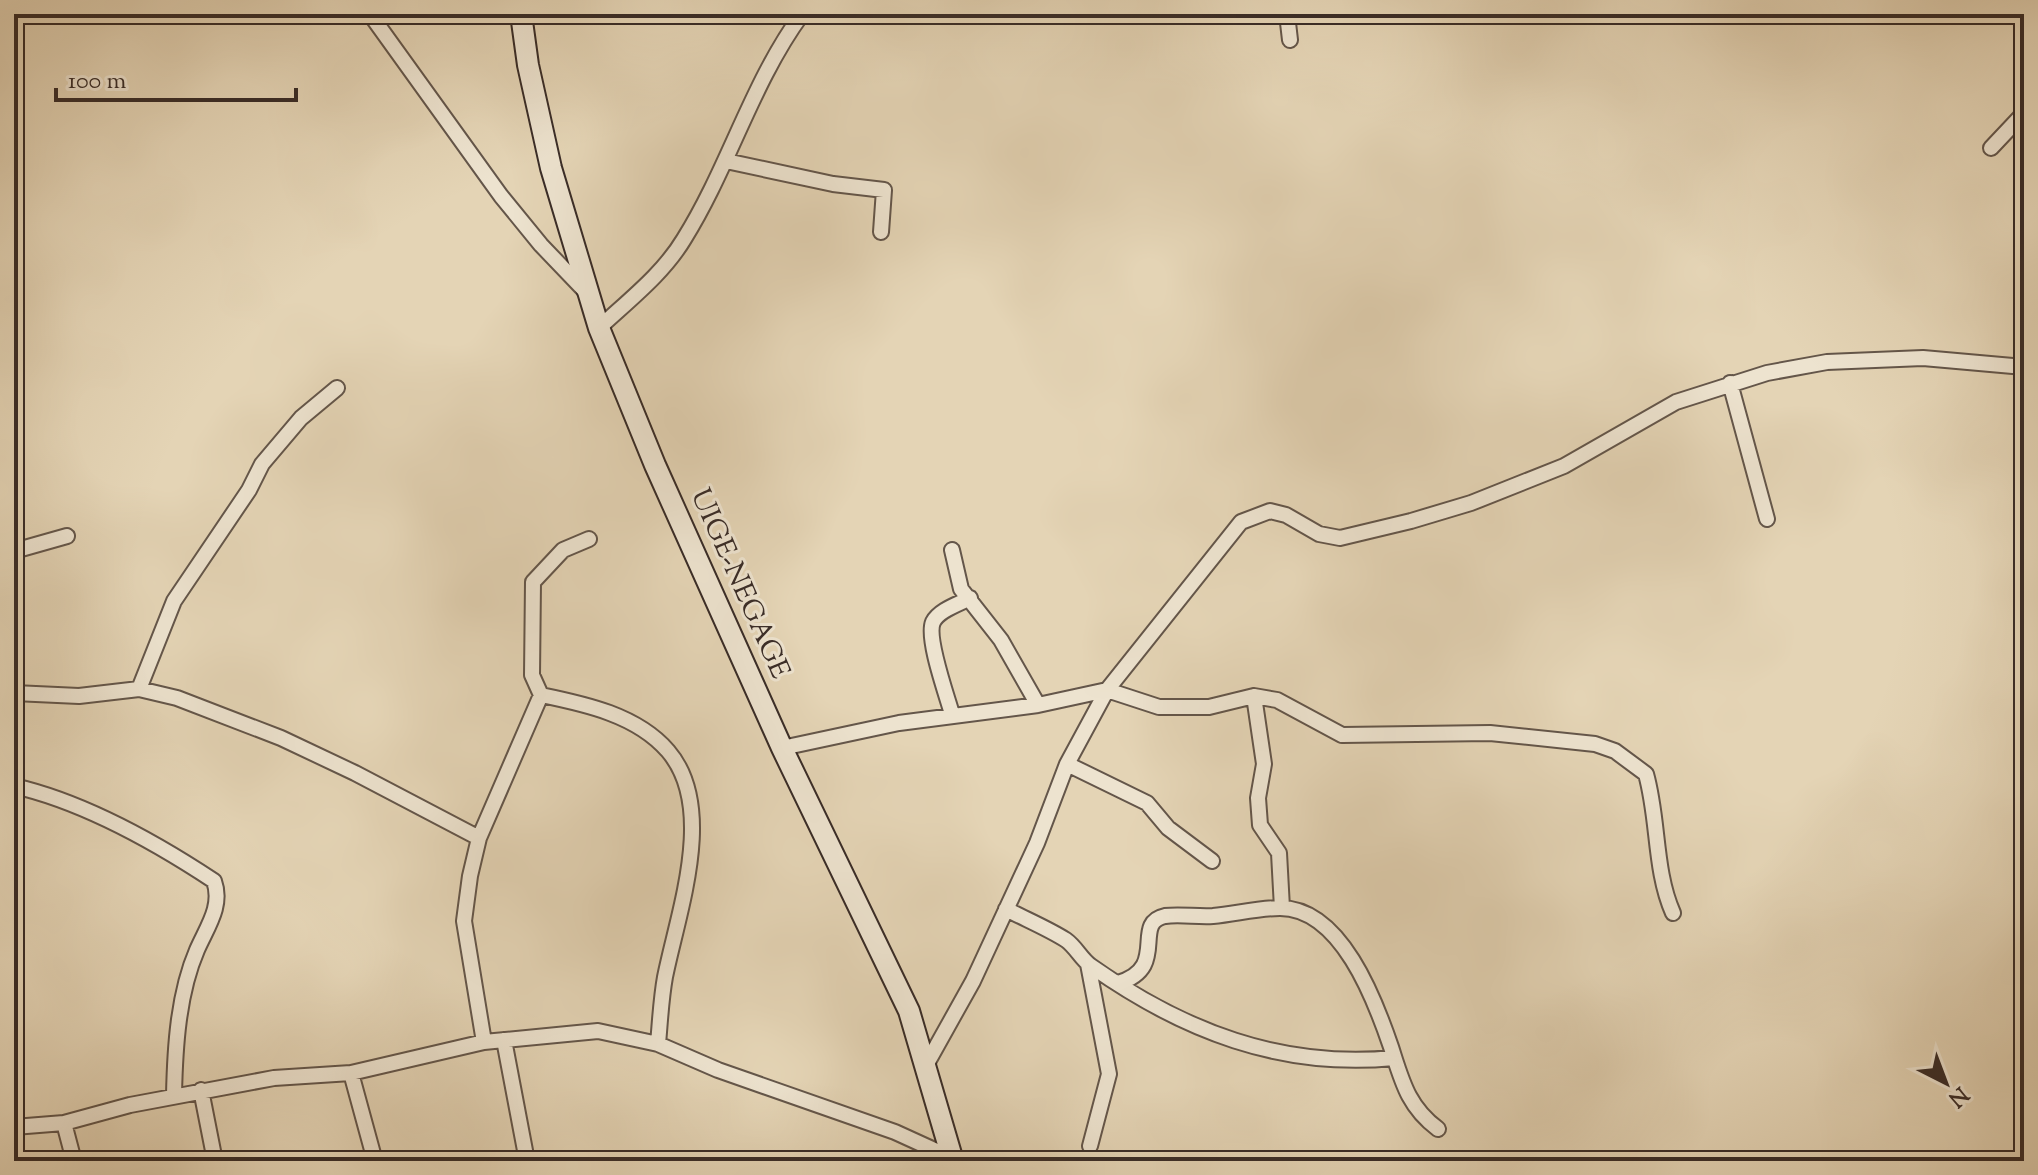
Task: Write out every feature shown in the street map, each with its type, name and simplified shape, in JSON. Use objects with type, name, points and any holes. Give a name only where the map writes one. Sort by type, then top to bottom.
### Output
[{"type":"main road","name":"UIGE-NEGAGE","points":[[521,14],[528,65],[551,168],[599,328],[655,465],[782,748],[909,1011],[953,1160]]},
{"type":"street","points":[[370,14],[501,196],[541,245],[587,292]]},
{"type":"street","points":[[599,328],[670,259],[726,161],[783,40],[802,14]]},
{"type":"street","points":[[1287,14],[1290,40]]},
{"type":"street","points":[[1991,148],[2024,113]]},
{"type":"street","points":[[726,161],[833,184],[884,190],[887,195],[881,232]]},
{"type":"street","points":[[925,1067],[973,981],[1037,843],[1067,764],[1107,690],[1241,522],[1270,511],[1286,515],[1319,534],[1340,538],[1411,521],[1471,503],[1564,466],[1676,402],[1730,383],[1827,362],[1923,358],[2024,367]]},
{"type":"street","points":[[1730,383],[1767,519]]},
{"type":"street","points":[[139,689],[174,601],[249,490],[262,464],[301,418],[337,388]]},
{"type":"street","points":[[14,551],[67,536]]},
{"type":"street","points":[[484,1042],[464,921],[479,838],[541,695],[532,675],[533,582],[563,550],[589,539]]},
{"type":"street","points":[[952,550],[957,580],[1001,640],[1038,705]]},
{"type":"street","points":[[952,714],[931,636],[933,622],[942,613],[970,598]]},
{"type":"street","points":[[14,693],[79,696],[139,689],[177,698],[281,738],[479,838]]},
{"type":"street","points":[[782,748],[952,714],[1038,705],[1107,690],[1159,707],[1186,708],[1254,696],[1277,700],[1342,735],[1490,733],[1595,744],[1615,751],[1646,774],[1657,835],[1660,876],[1673,913]]},
{"type":"street","points":[[541,695],[590,705],[643,731],[667,750],[690,793],[689,870],[664,981],[658,1044]]},
{"type":"street","points":[[1254,696],[1264,764],[1258,798],[1260,825],[1279,853],[1282,908]]},
{"type":"street","points":[[1067,764],[1147,803],[1168,828],[1212,861]]},
{"type":"street","points":[[14,786],[50,795],[107,822],[214,881],[219,895],[216,909],[195,955],[181,1012],[174,1095]]},
{"type":"street","points":[[1118,983],[1136,978],[1143,969],[1150,928],[1157,919],[1282,908],[1319,923],[1344,948],[1378,1009],[1413,1106],[1438,1129]]},
{"type":"street","points":[[1006,909],[1065,939],[1088,964],[1118,983],[1197,1026],[1246,1046],[1298,1058],[1355,1062],[1394,1058]]},
{"type":"street","points":[[1088,964],[1109,1074],[1090,1146]]},
{"type":"street","points":[[14,1127],[64,1123],[174,1095],[274,1078],[351,1073],[484,1042],[598,1031],[658,1044],[731,1075],[895,1132],[953,1160]]},
{"type":"street","points":[[504,1040],[527,1161]]},
{"type":"street","points":[[351,1073],[375,1161]]},
{"type":"street","points":[[201,1090],[215,1161]]},
{"type":"street","points":[[64,1123],[74,1161]]}]
